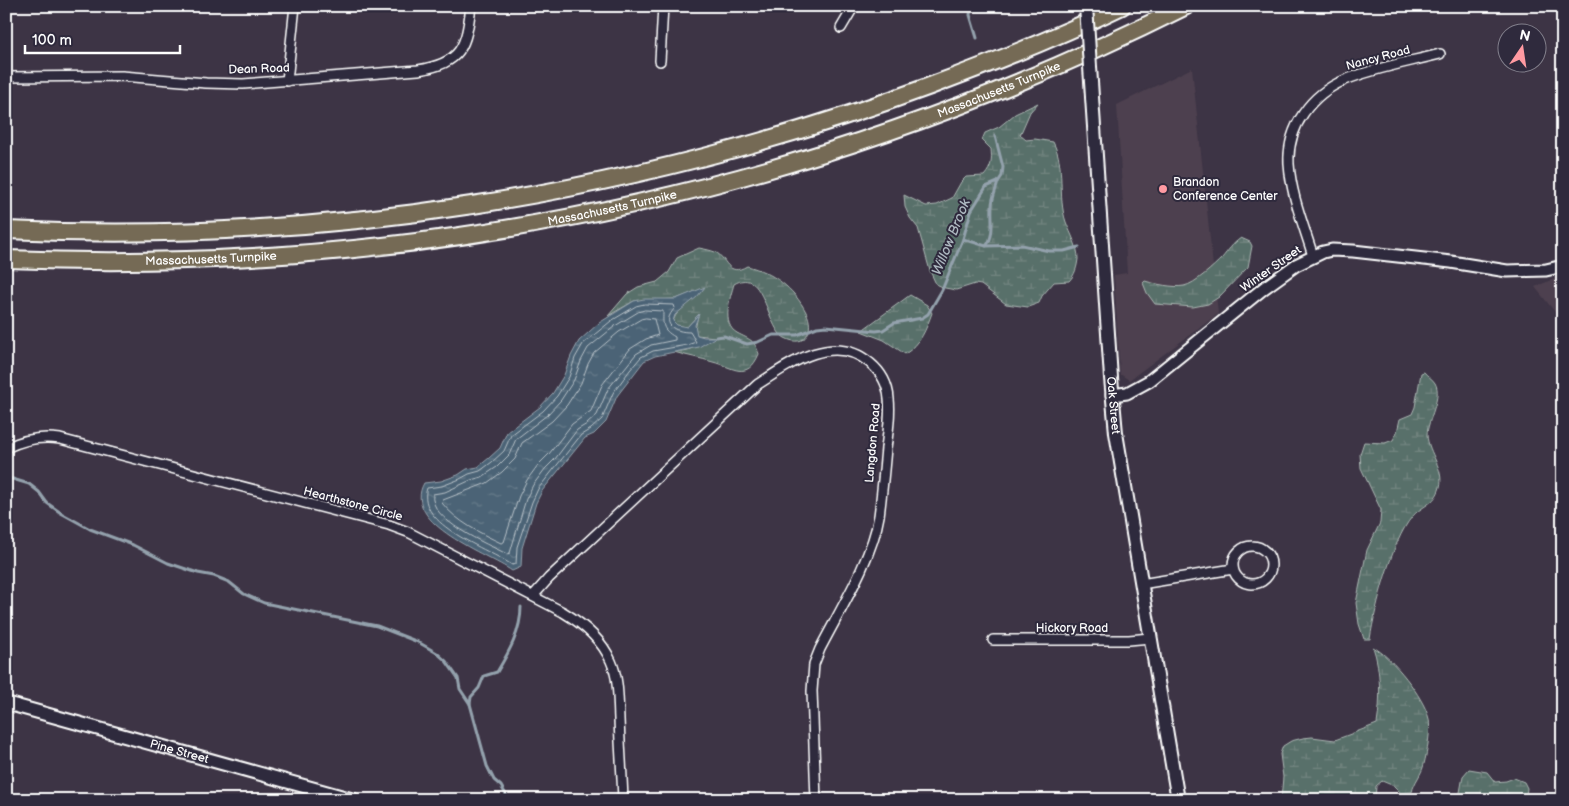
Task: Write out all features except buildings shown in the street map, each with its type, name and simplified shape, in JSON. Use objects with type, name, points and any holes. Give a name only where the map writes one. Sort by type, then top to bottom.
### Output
[{"type":"highway","points":[[6,230],[110,232],[262,228],[386,217],[536,195],[676,165],[749,146],[831,121],[974,70],[1122,6]]},
{"type":"highway","name":"Massachusetts Turnpike","points":[[6,258],[100,262],[177,261],[340,251],[481,234],[632,205],[780,167],[926,120],[1068,63],[1186,6]]},
{"type":"main road","name":"Oak Street","points":[[1086,6],[1112,395],[1124,486],[1178,800]]},
{"type":"main road","name":"Pine Street","points":[[6,703],[354,800]]},
{"type":"street","points":[[287,81],[295,6]]},
{"type":"street","name":"Dean Road","points":[[6,77],[122,76],[227,84],[418,70],[437,66],[451,59],[463,47],[471,6]]},
{"type":"street","points":[[660,61],[664,6]]},
{"type":"street","points":[[841,28],[854,6]]},
{"type":"street","name":"Nancy Road","points":[[1313,256],[1293,188],[1289,162],[1294,133],[1304,113],[1318,97],[1344,80],[1440,54]]},
{"type":"street","name":"Winter Street","points":[[1112,395],[1133,391],[1156,376],[1264,288],[1313,256],[1332,250],[1514,271],[1546,270],[1563,266]]},
{"type":"street","name":"Langdon Road","points":[[533,596],[549,578],[757,385],[787,366],[826,350],[840,349],[863,357],[882,376],[887,387],[889,423],[878,524],[872,544],[814,664],[812,691],[816,800]]},
{"type":"street","name":"Hearthstone Circle","points":[[6,448],[32,438],[60,439],[390,525],[408,532],[563,612],[583,626],[600,643],[611,660],[617,687],[623,800]]},
{"type":"street","points":[[1249,546],[1260,548],[1270,559],[1270,573],[1259,583],[1246,584],[1239,579],[1233,569],[1233,561],[1238,553],[1249,546]]},
{"type":"street","points":[[1141,584],[1233,569]]},
{"type":"street","name":"Hickory Road","points":[[993,640],[1129,640],[1150,638]]},
{"type":"shaded area","name":"Brandon Conference Center","points":[[1192,68],[1218,314],[1129,380],[1120,374],[1114,275],[1127,273],[1117,105]]},
{"type":"shaded area","points":[[1561,276],[1563,279],[1563,322],[1535,287]]},
{"type":"green space","points":[[1038,103],[1030,112],[1020,135],[1026,140],[1035,139],[1053,142],[1057,152],[1063,212],[1078,254],[1073,276],[1069,281],[1054,282],[1042,296],[1039,303],[1028,307],[1006,304],[981,285],[975,284],[956,290],[936,284],[930,271],[918,228],[910,218],[905,207],[904,195],[926,206],[937,205],[952,198],[966,177],[984,176],[989,170],[991,149],[982,140],[985,133],[999,127],[1015,114]]},
{"type":"green space","points":[[1241,238],[1250,242],[1252,246],[1248,267],[1219,297],[1208,304],[1193,307],[1155,304],[1147,293],[1143,283],[1145,281],[1175,286],[1188,285],[1204,274]]},
{"type":"green space","points":[[699,248],[715,252],[735,270],[747,266],[765,272],[789,288],[801,303],[809,318],[807,336],[798,341],[785,338],[773,323],[759,290],[752,283],[744,280],[734,284],[729,303],[728,317],[732,329],[753,343],[759,354],[750,368],[744,370],[733,369],[674,352],[688,350],[715,337],[697,335],[695,330],[698,315],[687,327],[676,325],[673,321],[679,311],[701,293],[704,288],[676,299],[634,301],[608,316],[627,294],[638,287],[657,282],[669,272],[677,258]]},
{"type":"green space","points":[[910,295],[927,305],[932,313],[922,336],[911,350],[905,354],[884,340],[861,331]]},
{"type":"green space","points":[[1424,372],[1437,388],[1436,401],[1427,435],[1440,474],[1440,487],[1435,498],[1412,517],[1398,541],[1385,575],[1370,639],[1364,639],[1359,624],[1356,603],[1367,550],[1380,523],[1381,510],[1361,468],[1360,454],[1364,442],[1385,443],[1393,440],[1400,419],[1412,414],[1421,373]]},
{"type":"green space","points":[[1373,647],[1398,668],[1421,700],[1429,719],[1429,735],[1423,768],[1412,792],[1401,793],[1394,786],[1382,781],[1376,786],[1375,800],[1281,800],[1283,777],[1280,754],[1283,746],[1291,741],[1303,738],[1312,737],[1335,740],[1377,724],[1380,685],[1378,665]]},
{"type":"green space","points":[[1469,769],[1487,772],[1495,782],[1514,778],[1524,782],[1527,788],[1526,797],[1520,800],[1459,798],[1463,776]]},
{"type":"water","points":[[705,287],[697,297],[675,315],[673,321],[677,325],[687,327],[699,314],[695,325],[697,335],[716,337],[699,347],[655,356],[644,361],[617,396],[606,422],[594,434],[585,438],[542,491],[536,503],[522,548],[521,567],[512,571],[450,536],[435,524],[425,512],[420,498],[424,483],[441,481],[458,475],[467,469],[478,467],[500,448],[507,432],[540,407],[553,393],[564,375],[579,341],[599,323],[634,301],[644,299],[676,299]]},
{"type":"waterway","name":"Willow Brook","points":[[971,6],[970,15],[977,38]]},
{"type":"waterway","name":"Willow Brook","points":[[716,337],[724,336],[747,344],[758,342],[773,335],[797,335],[817,327],[826,326],[876,331],[883,330],[894,323],[922,318],[928,314],[942,290],[963,239],[971,211],[986,187],[998,182],[1002,176],[1003,167],[995,136]]},
{"type":"waterway","points":[[986,246],[992,232],[992,203],[998,182]]},
{"type":"waterway","points":[[963,239],[986,246],[1022,245],[1049,251],[1064,251],[1079,247]]},
{"type":"waterway","points":[[6,477],[29,484],[39,492],[47,503],[90,529],[133,545],[168,563],[229,582],[244,594],[264,603],[377,626],[418,642],[437,653],[446,661],[458,678],[460,689],[470,704]]},
{"type":"waterway","name":"Willow Brook","points":[[509,800],[501,786],[494,780],[487,766],[470,704],[471,697],[479,688],[484,676],[497,672],[506,657],[517,633],[521,607]]},
{"type":"place","name":"Brandon Conference Center","points":[[1163,189]]}]
